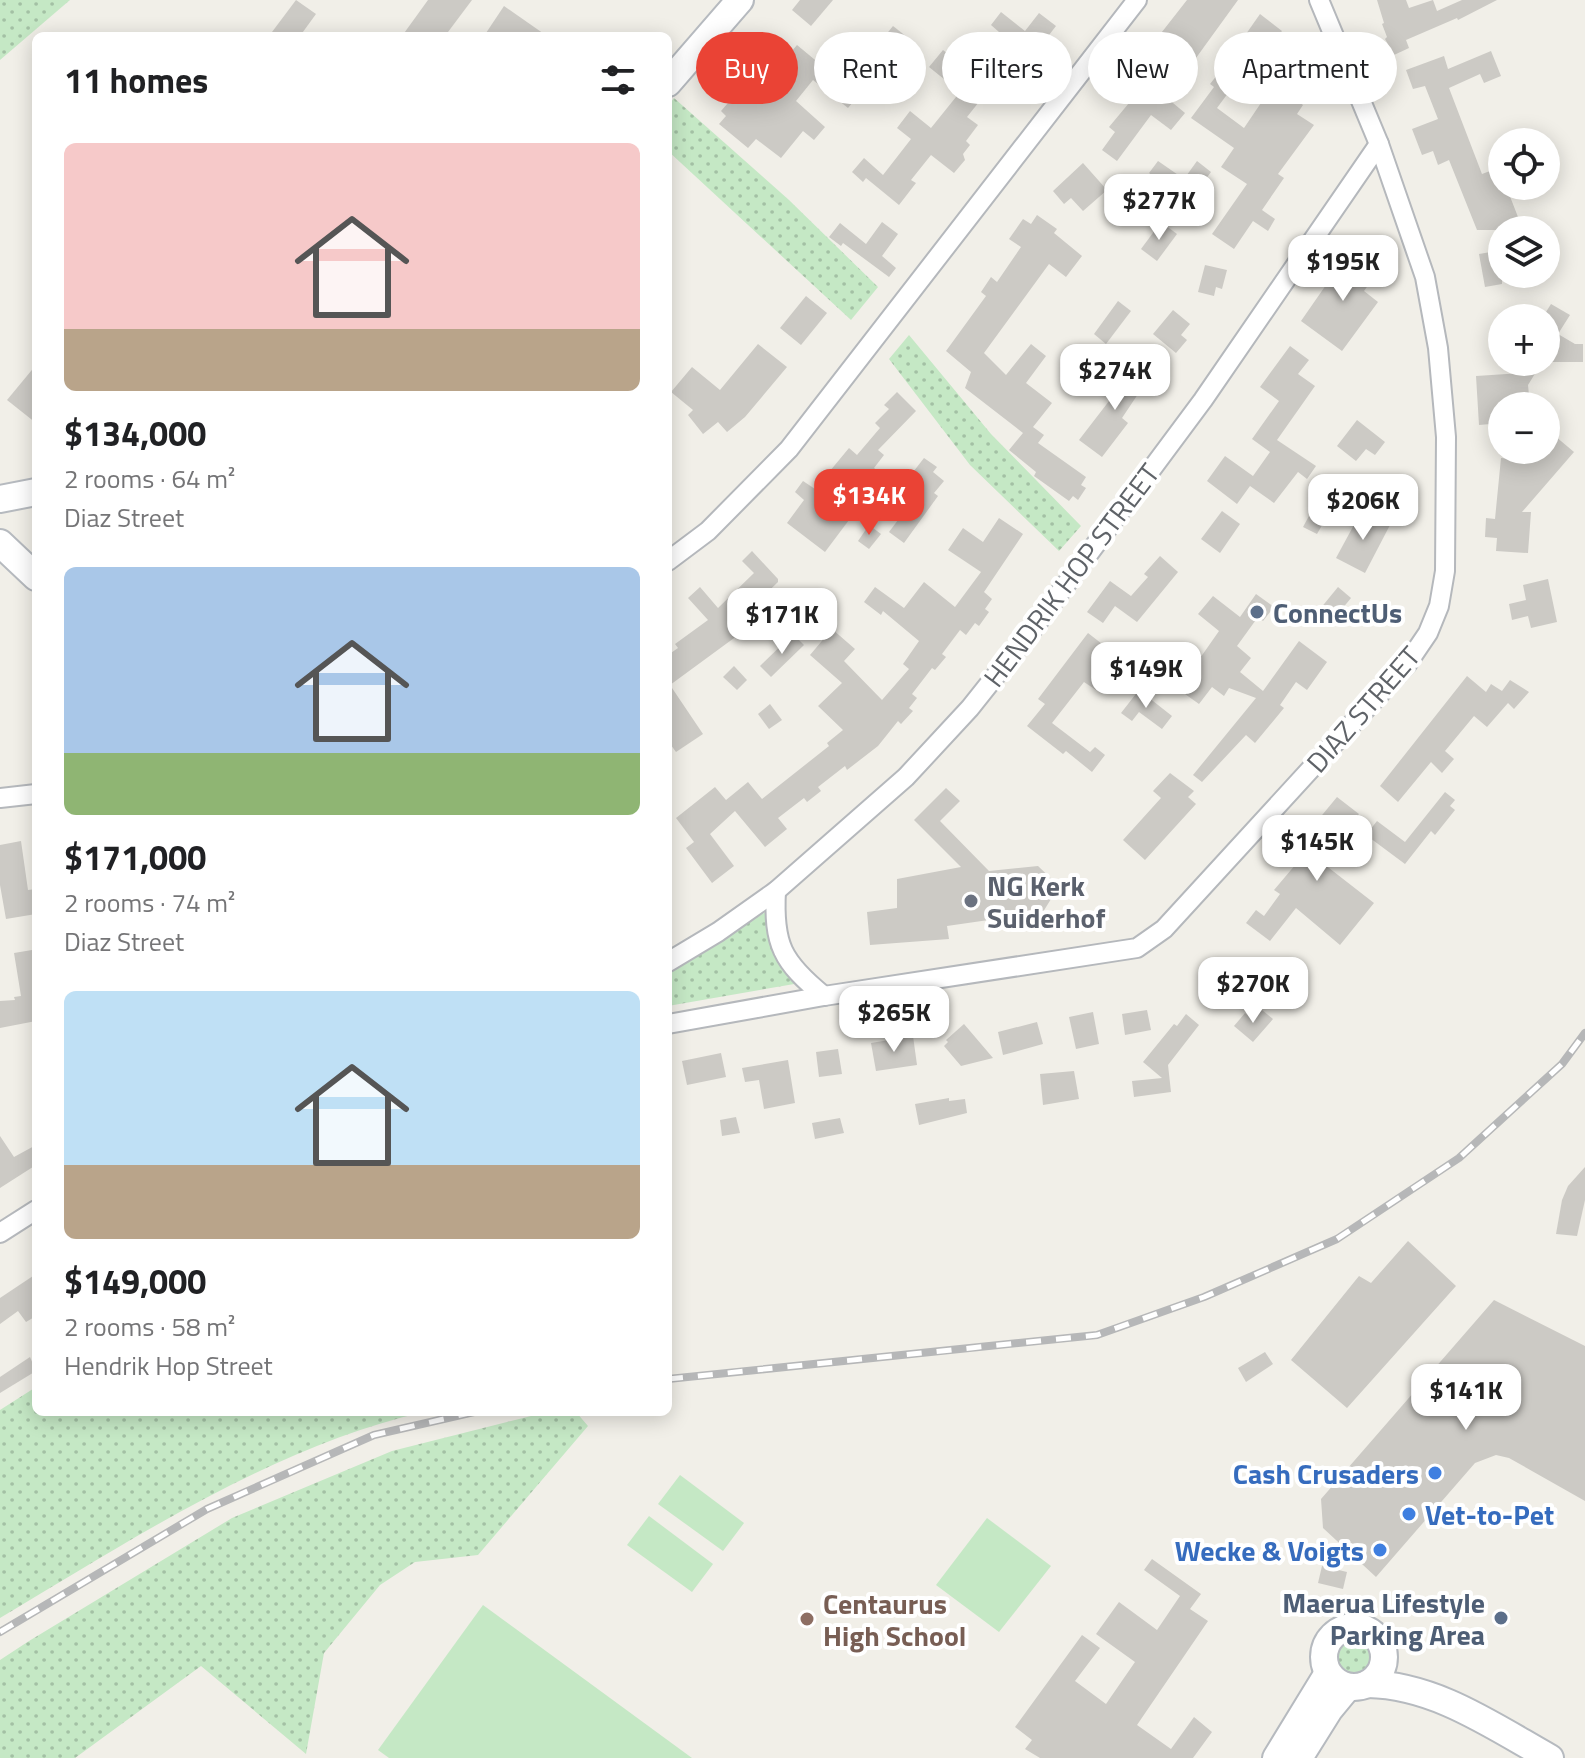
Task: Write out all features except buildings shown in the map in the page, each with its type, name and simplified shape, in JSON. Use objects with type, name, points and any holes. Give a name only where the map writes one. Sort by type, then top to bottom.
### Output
[{"type":"street","points":[[672,60],[722,0]]},
{"type":"street","points":[[672,78],[740,0]]},
{"type":"street","points":[[672,558],[708,531],[789,449],[1137,0]]},
{"type":"street","name":"DIAZ STREET","points":[[672,1023],[824,996],[1137,948],[1150,941],[1407,664],[1428,633],[1439,606],[1445,571],[1446,437],[1438,348],[1425,277],[1379,144],[1319,0]]},
{"type":"street","name":"HENDRIK HOP STREET","points":[[672,960],[776,891],[906,777],[970,708],[1203,400],[1379,144]]},
{"type":"street","points":[[0,499],[32,493]]},
{"type":"street","points":[[0,543],[32,572]]},
{"type":"street","points":[[0,798],[32,794]]},
{"type":"street","points":[[776,891],[776,935],[788,961],[803,979],[824,996]]},
{"type":"street","points":[[0,1233],[32,1213]]},
{"type":"street","points":[[1468,1712],[1384,1653],[1375,1636],[1366,1630],[1355,1627],[1343,1629],[1328,1641],[1324,1660],[1348,1681],[1409,1688],[1468,1712],[1550,1758]]},
{"type":"street","points":[[1276,1758],[1348,1681],[1381,1671],[1384,1653]]},
{"type":"street","points":[[1299,1758],[1348,1681]]},
{"type":"green space","points":[[0,0],[70,0],[32,32],[0,60]]},
{"type":"green space","points":[[674,98],[789,200],[878,287],[851,320],[672,155]]},
{"type":"green space","points":[[909,335],[991,434],[1081,526],[1059,551],[970,465],[889,359]]},
{"type":"green space","points":[[767,911],[773,952],[784,969],[800,983],[672,1005],[672,971]]},
{"type":"green space","points":[[32,1390],[32,1416],[409,1416],[368,1427],[313,1448],[205,1498],[0,1618],[0,1410]]},
{"type":"green space","points":[[531,1416],[579,1416],[588,1426],[478,1555],[415,1562],[380,1585],[324,1653],[306,1754],[201,1666],[75,1758],[0,1758],[0,1660],[232,1518],[392,1451]]},
{"type":"green space","points":[[680,1475],[744,1523],[723,1551],[658,1504]]},
{"type":"green space","points":[[649,1516],[713,1564],[692,1592],[627,1545]]},
{"type":"green space","points":[[987,1518],[1051,1566],[999,1632],[936,1585]]},
{"type":"green space","points":[[483,1605],[692,1758],[389,1758],[378,1750]]},
{"type":"green space","points":[[1353,1638],[1366,1643],[1371,1656],[1366,1669],[1353,1674],[1340,1669],[1335,1656],[1340,1643]]},
{"type":"railway","points":[[672,1379],[1097,1335],[1204,1297],[1337,1239],[1459,1158],[1562,1064],[1585,1033]]},
{"type":"railway","points":[[0,1632],[207,1509],[374,1435],[457,1416]]},
{"type":"place","name":"ConnectUs","points":[[1257,612]]},
{"type":"place","name":"NG Kerk Suiderhof","points":[[971,901]]},
{"type":"place","name":"Cash Crusaders","points":[[1435,1473]]},
{"type":"place","name":"Vet-to-Pet","points":[[1409,1514]]},
{"type":"place","name":"Wecke & Voigts","points":[[1380,1550]]},
{"type":"place","name":"Maerua Lifestyle Parking Area","points":[[1501,1618]]},
{"type":"place","name":"Centaurus High School","points":[[807,1619]]}]
